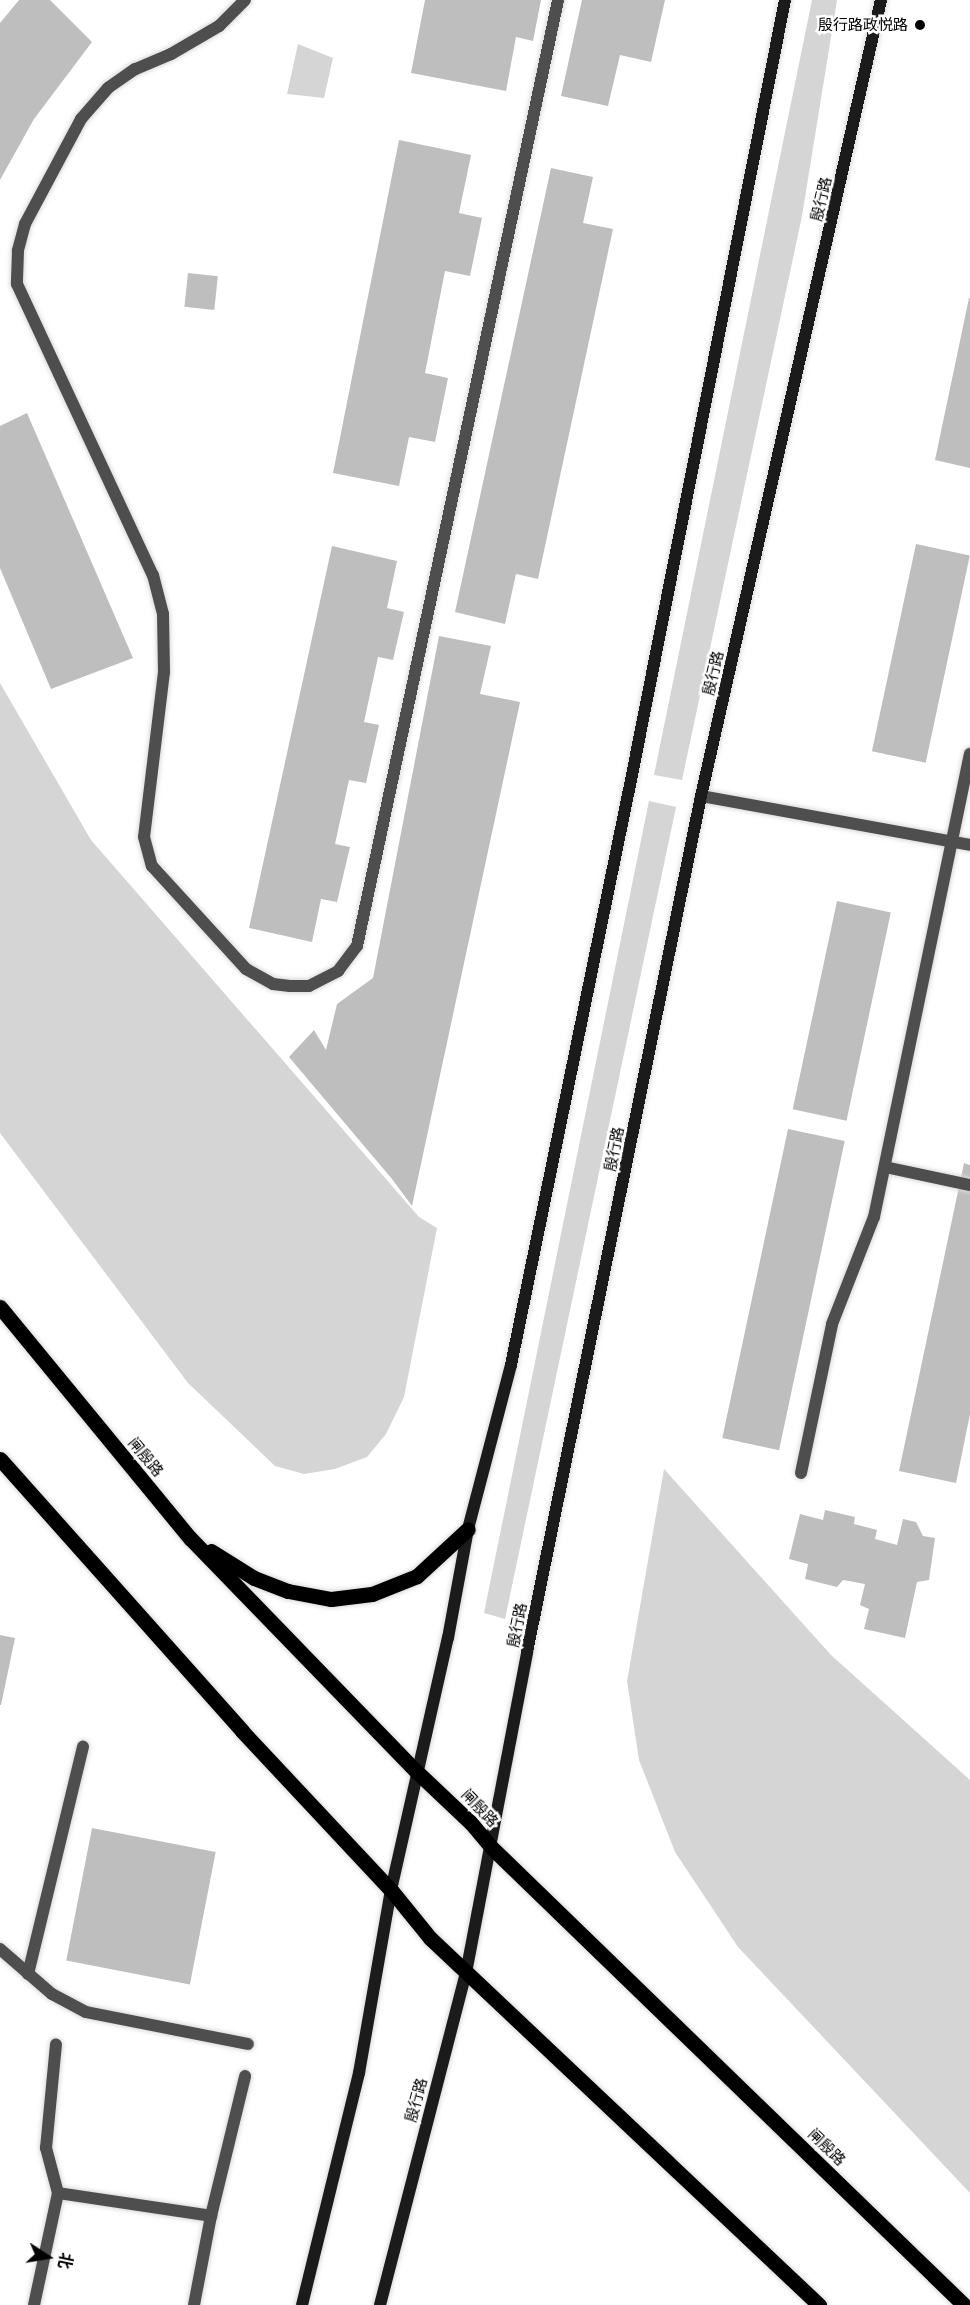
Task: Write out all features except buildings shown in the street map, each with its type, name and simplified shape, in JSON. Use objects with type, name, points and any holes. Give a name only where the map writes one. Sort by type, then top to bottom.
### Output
[{"type":"main road","points":[[302,2305],[359,2073],[391,1890],[416,1771],[448,1638],[468,1529],[511,1365],[631,780],[785,0]]},
{"type":"main road","name":"殷行路","points":[[380,2305],[466,1973],[527,1652],[701,796],[881,0]]},
{"type":"main road","name":"闸殷路","points":[[0,1307],[190,1538],[416,1771],[471,1823],[491,1847],[964,2305]]},
{"type":"main road","points":[[0,1459],[242,1731],[391,1890],[430,1938],[819,2305]]},
{"type":"main road","points":[[190,1538],[254,1578],[288,1591],[332,1599],[372,1594],[417,1576],[468,1529]]},
{"type":"lane","points":[[245,0],[219,26],[171,54],[135,69],[108,88],[81,119],[25,224],[18,251],[17,285],[153,575],[163,614],[164,672],[144,837],[152,866],[246,969],[273,984],[290,986],[309,986],[338,971],[357,946],[558,0]]},
{"type":"lane","points":[[801,1473],[832,1324],[874,1217],[970,754]]},
{"type":"lane","points":[[701,796],[970,845]]},
{"type":"lane","points":[[885,1167],[970,1185]]},
{"type":"lane","points":[[28,1974],[83,1747]]},
{"type":"lane","points":[[0,1949],[52,1994],[86,2012],[248,2043]]},
{"type":"lane","points":[[34,2305],[58,2193],[46,2148],[56,2044]]},
{"type":"lane","points":[[194,2305],[211,2216],[245,2076]]},
{"type":"lane","points":[[58,2193],[211,2216]]},
{"type":"shaded area","points":[[812,0],[837,0],[802,216],[682,780],[654,775]]},
{"type":"shaded area","points":[[298,44],[333,58],[324,98],[287,94]]},
{"type":"shaded area","points":[[0,683],[91,840],[419,1217],[437,1228],[404,1397],[386,1434],[367,1457],[335,1469],[304,1474],[275,1466],[188,1383],[0,1133]]},
{"type":"shaded area","points":[[649,801],[676,807],[505,1619],[484,1613]]},
{"type":"shaded area","points":[[664,1469],[831,1655],[970,1780],[970,2193],[738,1947],[675,1852],[639,1760],[627,1681]]},
{"type":"place","name":"殷行路政悦路","points":[[920,25]]}]
